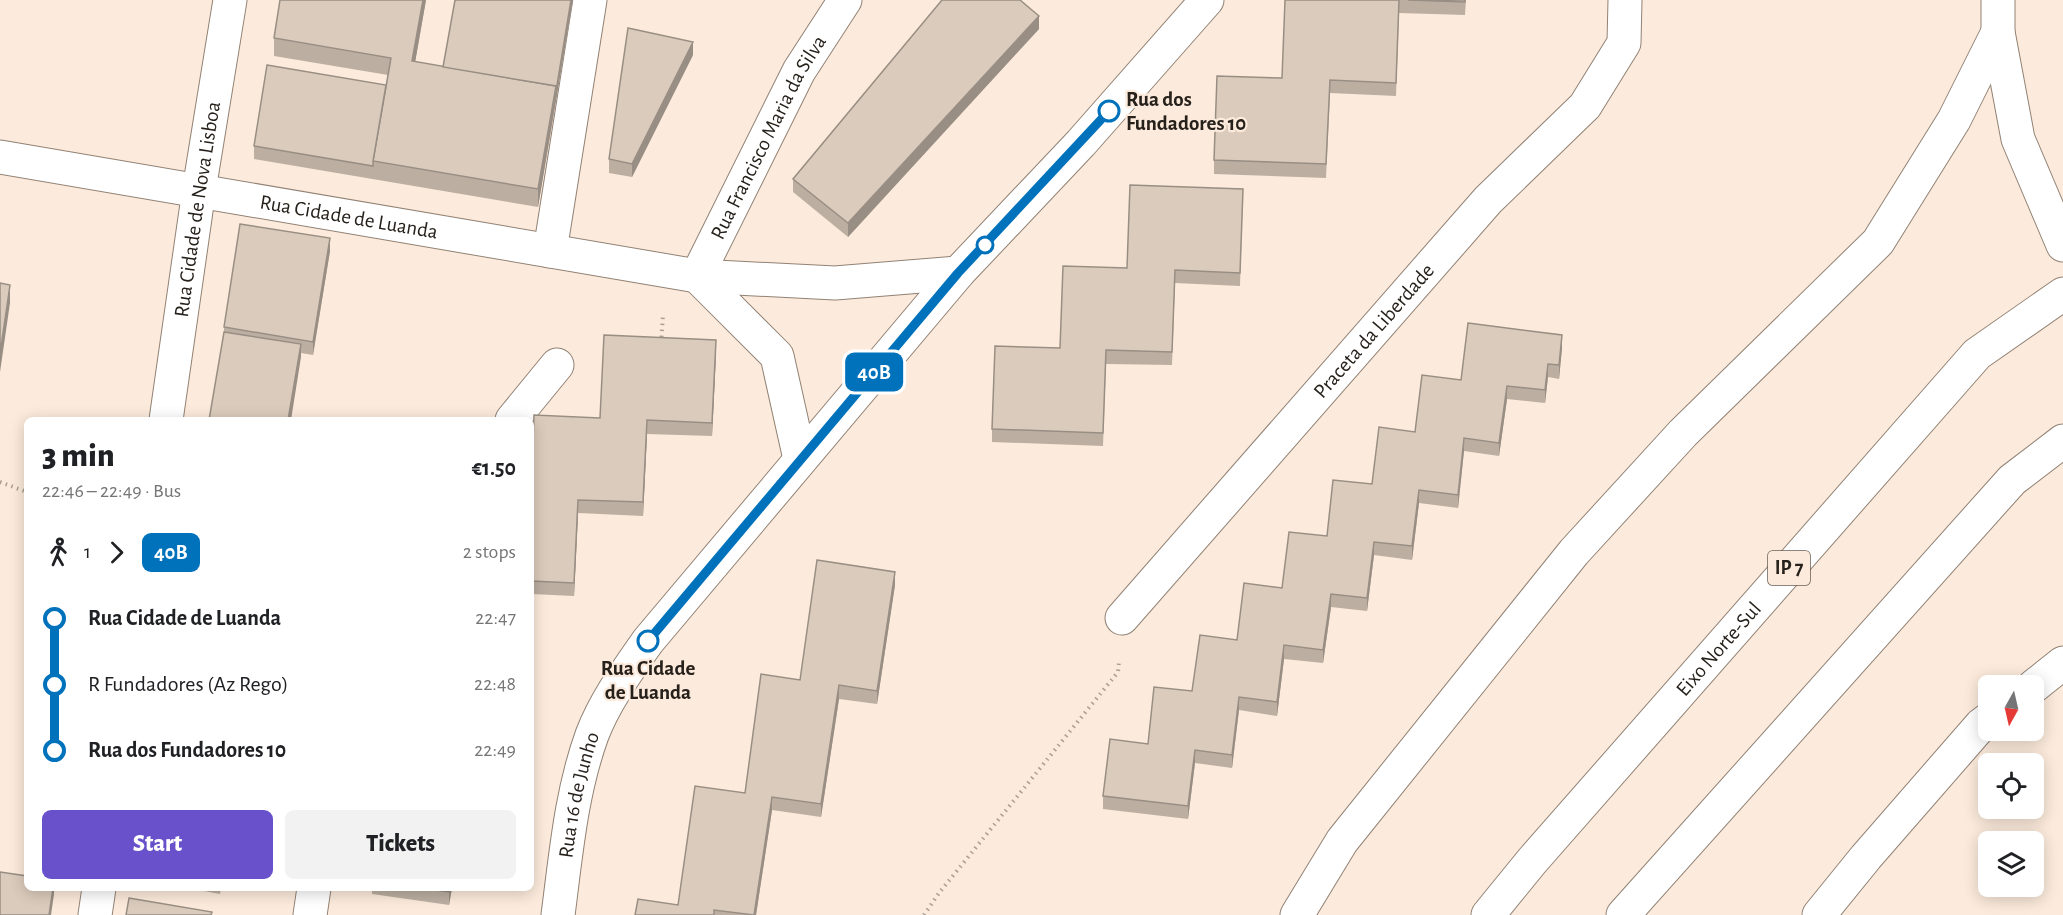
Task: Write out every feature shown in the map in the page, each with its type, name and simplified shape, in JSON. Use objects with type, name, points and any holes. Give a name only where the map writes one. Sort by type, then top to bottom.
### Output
[{"type":"main road","name":"Rua Cidade de Nova Lisboa","points":[[166,417],[230,0]]},
{"type":"main road","points":[[549,251],[591,0]]},
{"type":"main road","name":"Rua Francisco Maria da Silva","points":[[697,276],[799,71],[845,0]]},
{"type":"main road","name":"Praceta da Liberdade","points":[[1122,618],[1488,200],[1585,106],[1624,43],[1625,0]]},
{"type":"main road","name":"Rua 16 de Junho","points":[[558,915],[575,790],[593,734],[616,687],[648,641],[958,273],[1081,143],[1202,2]]},
{"type":"main road","points":[[1998,16],[2018,139],[2063,245]]},
{"type":"main road","points":[[1297,915],[1342,841],[1574,552],[1683,433],[1878,242],[1954,120],[1998,16]]},
{"type":"main road","name":"Rua Cidade de Luanda","points":[[0,157],[697,276],[835,283],[958,273]]},
{"type":"main road","points":[[697,276],[777,356],[800,459]]},
{"type":"main road","name":"Eixo Norte-Sul","points":[[1488,915],[1532,861],[1977,354],[2063,294]]},
{"type":"main road","points":[[514,417],[557,365]]},
{"type":"main road","points":[[1623,915],[2012,480],[2063,441]]},
{"type":"main road","points":[[2044,678],[2063,663]]},
{"type":"main road","points":[[1819,915],[1978,728]]},
{"type":"main road","points":[[95,915],[99,891]]},
{"type":"main road","points":[[310,915],[314,891]]},
{"type":"path","points":[[650,344],[661,344]]},
{"type":"path","points":[[0,482],[24,491]]},
{"type":"path","points":[[924,915],[939,893],[1118,672],[1122,618]]},
{"type":"building","points":[[280,0],[423,0],[412,61],[556,86],[538,189],[373,161],[391,58],[274,38]]},
{"type":"building","points":[[455,0],[571,0],[556,91],[556,86],[443,67]]},
{"type":"building","points":[[942,0],[1020,0],[1039,16],[848,223],[793,179]]},
{"type":"building","points":[[1285,0],[1399,0],[1396,83],[1330,80],[1326,164],[1214,160],[1217,76],[1282,78]]},
{"type":"building","points":[[1408,0],[1465,0],[1465,2]]},
{"type":"building","points":[[628,28],[693,42],[632,164],[609,159]]},
{"type":"building","points":[[267,65],[386,85],[373,166],[254,146]]},
{"type":"building","points":[[1130,185],[1243,189],[1240,273],[1175,270],[1172,352],[1106,350],[1103,433],[992,429],[995,346],[1060,348],[1063,266],[1127,268]]},
{"type":"building","points":[[240,224],[330,238],[313,342],[224,327]]},
{"type":"building","points":[[0,283],[10,285],[0,354]]},
{"type":"building","points":[[1468,323],[1562,335],[1559,365],[1548,364],[1545,390],[1507,386],[1499,443],[1464,438],[1458,495],[1419,490],[1412,546],[1374,542],[1367,598],[1331,594],[1323,650],[1284,645],[1277,702],[1239,697],[1232,755],[1195,750],[1188,806],[1103,796],[1110,739],[1148,744],[1154,687],[1192,691],[1200,635],[1237,640],[1244,583],[1282,588],[1289,532],[1327,536],[1333,480],[1372,484],[1379,427],[1415,432],[1422,375],[1461,380]]},
{"type":"building","points":[[224,332],[301,344],[289,417],[210,417]]},
{"type":"building","points":[[604,335],[716,340],[712,423],[647,420],[643,502],[578,500],[574,583],[534,581],[534,415],[600,418]]},
{"type":"building","points":[[817,560],[895,572],[877,691],[839,685],[821,804],[772,797],[754,915],[714,910],[714,915],[635,915],[638,899],[678,905],[695,786],[745,793],[761,674],[800,680]]},
{"type":"building","points":[[0,872],[24,876],[24,891],[53,891],[49,915],[0,915]]},
{"type":"building","points":[[129,898],[212,912],[211,915],[126,915]]},
{"type":"bus line","name":"40B","points":[[648,641],[958,273],[1109,111]]},
{"type":"place","name":"Rua dos Fundadores 10","points":[[1109,111]]},
{"type":"place","name":"Rua Cidade de Luanda","points":[[648,641]]}]
